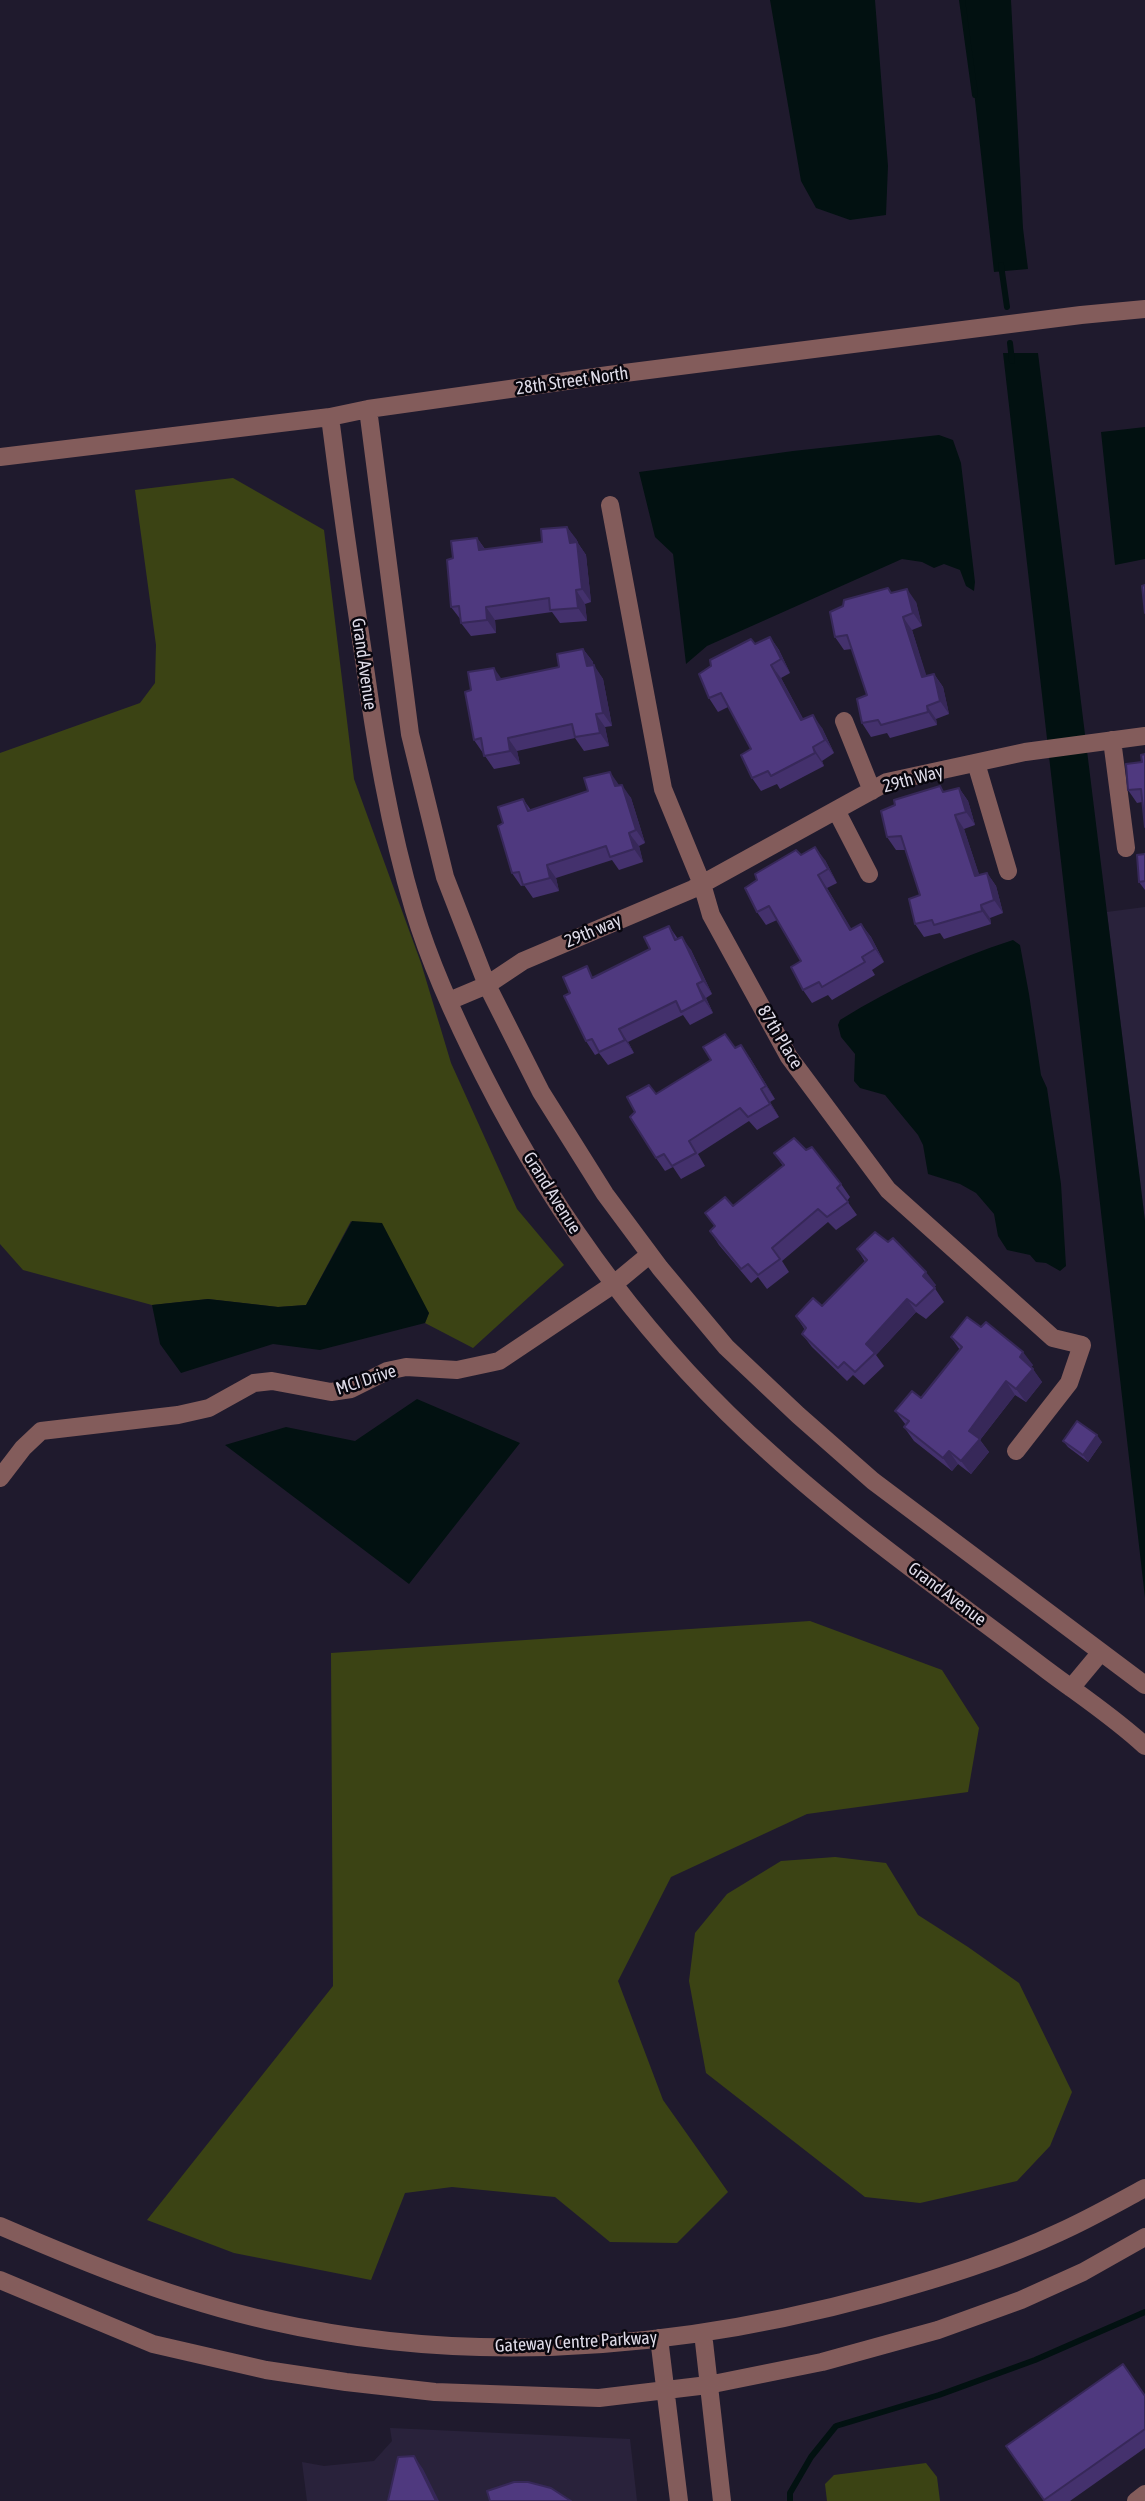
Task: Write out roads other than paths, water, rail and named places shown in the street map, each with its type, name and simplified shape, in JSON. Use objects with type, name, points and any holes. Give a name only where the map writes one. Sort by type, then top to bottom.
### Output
[{"type":"street","name":"28th Street North","points":[[0,457],[330,417],[609,375],[1145,309]]},
{"type":"street","name":"Grand Avenue","points":[[368,410],[410,734],[445,877],[487,985],[541,1092],[605,1194],[649,1255],[726,1347],[873,1480],[1145,1685]]},
{"type":"street","name":"Grand Avenue","points":[[330,417],[380,771],[415,914],[456,1021],[511,1128],[574,1230],[696,1384],[843,1517],[1145,1746]]},
{"type":"street","name":"87th Place","points":[[610,505],[663,789],[702,884],[711,915],[789,1057],[888,1190],[1054,1338],[1082,1345],[1069,1383],[1016,1451]]},
{"type":"street","points":[[844,721],[872,791]]},
{"type":"street","name":"29th Way","points":[[702,884],[887,782],[1025,752],[1145,736]]},
{"type":"street","points":[[1112,740],[1126,848]]},
{"type":"street","points":[[976,763],[1008,871]]},
{"type":"street","points":[[836,810],[869,874]]},
{"type":"street","name":"29th way","points":[[449,1001],[487,985],[523,961],[702,884]]},
{"type":"street","name":"MCI Drive","points":[[0,1478],[23,1448],[41,1431],[178,1415],[209,1408],[254,1383],[272,1381],[331,1392],[351,1389],[387,1371],[406,1367],[457,1370],[499,1361],[614,1283],[649,1255]]},
{"type":"street","points":[[1071,1688],[1101,1652]]},
{"type":"street","name":"Gateway Centre Parkway","points":[[0,2226],[153,2289],[271,2321],[454,2347],[529,2348],[603,2345],[704,2333],[826,2309],[942,2278],[1059,2233],[1145,2188]]},
{"type":"street","points":[[0,2280],[153,2344],[266,2370],[435,2392],[599,2398],[708,2385],[822,2362],[938,2330],[1021,2300],[1083,2272],[1145,2237]]},
{"type":"street","points":[[704,2333],[722,2501]]},
{"type":"street","points":[[659,2338],[679,2501]]},
{"type":"street","points":[[1136,2501],[1145,2494]]},
{"type":"waterway","points":[[962,0],[975,95]]},
{"type":"waterway","points":[[1001,265],[1007,307]]},
{"type":"waterway","points":[[1010,343],[1012,361]]},
{"type":"waterway","points":[[790,2501],[790,2493],[811,2457],[836,2426],[939,2395],[1035,2360],[1145,2312]]}]
